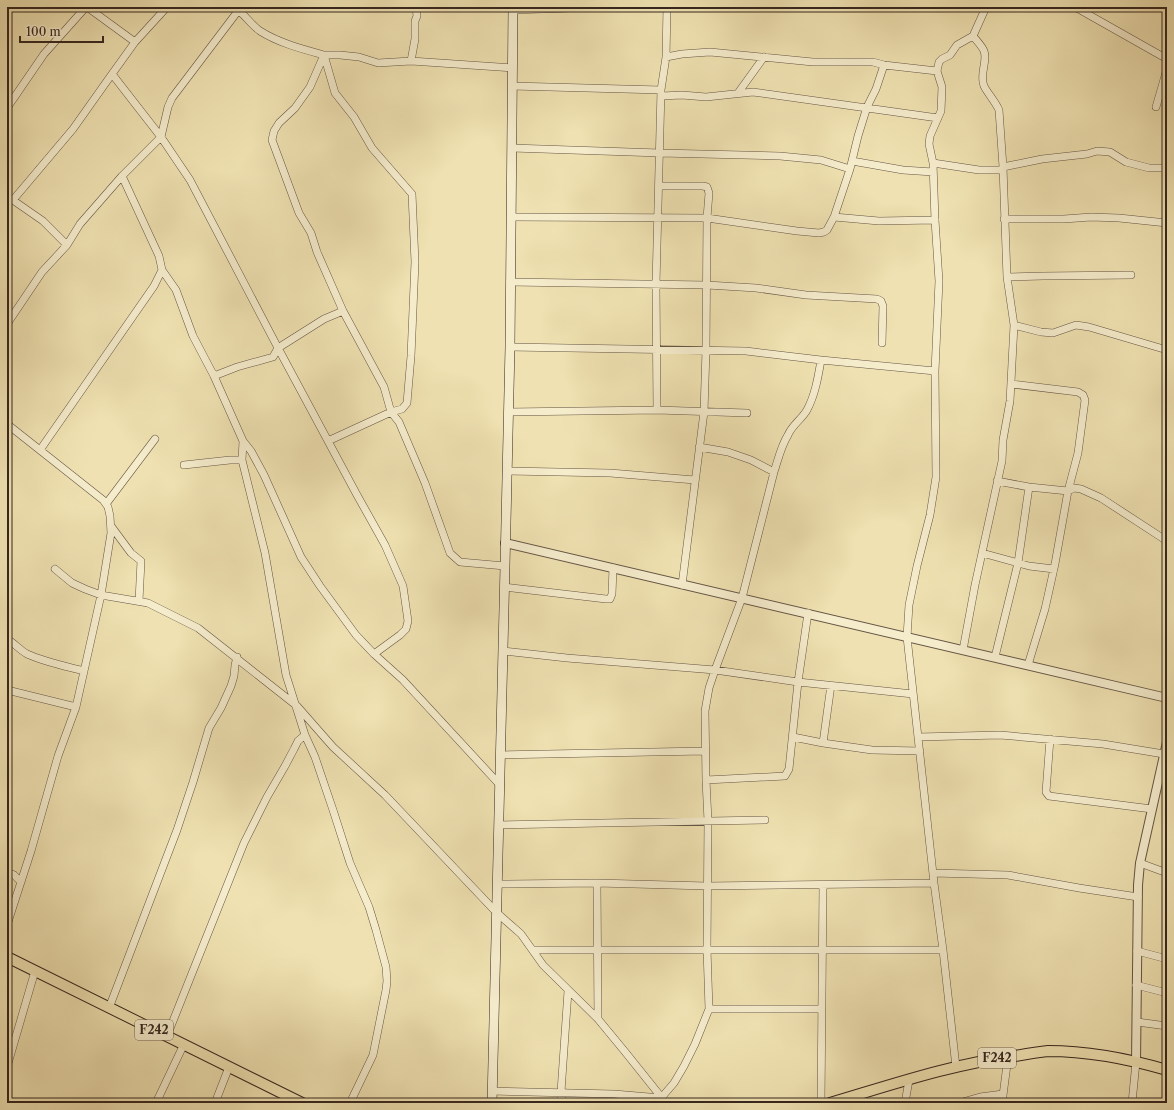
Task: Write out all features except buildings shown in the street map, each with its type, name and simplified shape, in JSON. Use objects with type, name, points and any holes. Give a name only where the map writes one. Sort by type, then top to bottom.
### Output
[{"type":"main road","points":[[492,1103],[504,587],[506,566],[505,543],[510,347],[513,9]]},
{"type":"main road","name":"F242","points":[[7,957],[302,1103]]},
{"type":"main road","name":"F242","points":[[830,1103],[956,1067],[990,1059],[1047,1051],[1082,1054],[1136,1062],[1167,1070]]},
{"type":"street","points":[[7,108],[44,54],[87,7],[135,42]]},
{"type":"street","points":[[66,245],[43,221],[10,198],[73,129],[135,42],[167,7]]},
{"type":"street","points":[[411,61],[415,39],[416,7]]},
{"type":"street","points":[[513,9],[600,7]]},
{"type":"street","points":[[657,410],[656,284],[660,186],[661,93],[666,56],[667,7]]},
{"type":"street","points":[[956,1067],[907,637],[909,605],[930,515],[936,478],[935,371],[939,281],[934,220],[933,163],[929,144],[930,136],[941,111],[943,98],[942,87],[937,71],[942,59],[950,55],[958,45],[973,36],[986,7]]},
{"type":"street","points":[[1075,7],[1167,59]]},
{"type":"street","points":[[7,324],[42,272],[66,245],[80,224],[122,176],[161,137],[168,107],[172,98],[238,8],[258,30],[284,43],[324,55],[359,57],[378,62],[411,61],[513,68]]},
{"type":"street","points":[[964,650],[982,553],[1002,461],[1003,440],[1010,401],[1014,326],[1008,277],[1004,220],[1003,168],[999,110],[996,102],[984,86],[982,72],[985,56],[984,51],[973,36]]},
{"type":"street","points":[[666,56],[710,52],[813,62],[873,62],[884,65],[937,71]]},
{"type":"street","points":[[324,55],[310,87],[295,108],[279,123],[274,131],[272,140],[299,213],[311,233],[317,252],[343,311],[384,387],[391,412],[399,422],[425,483],[450,553],[460,562],[506,566]]},
{"type":"street","points":[[324,55],[335,93],[354,117],[372,148],[412,194],[415,262],[407,403],[402,409],[391,412],[328,441]]},
{"type":"street","points":[[738,93],[764,58]]},
{"type":"street","points":[[511,217],[707,218],[819,233],[824,232],[827,230],[834,217],[851,165],[867,107],[876,89],[884,65]]},
{"type":"street","points":[[1156,107],[1167,69]]},
{"type":"street","points":[[112,74],[161,137],[190,180],[278,348],[385,545],[403,586],[408,621],[406,629],[400,635],[374,654]]},
{"type":"street","points":[[512,86],[661,93],[706,98],[753,92],[938,118]]},
{"type":"street","points":[[512,148],[780,156],[851,165],[933,172]]},
{"type":"street","points":[[933,163],[979,170],[1003,168],[1042,158],[1086,154],[1097,151],[1110,152],[1126,162],[1150,168],[1167,168]]},
{"type":"street","points":[[122,176],[159,256],[162,270],[176,290],[193,336],[214,376],[243,442],[251,451],[264,476],[301,557],[356,635],[374,654],[403,680],[500,785]]},
{"type":"street","points":[[660,186],[707,187],[709,193],[707,218],[704,412],[682,584]]},
{"type":"street","points":[[834,217],[879,221],[934,220]]},
{"type":"street","points":[[1004,220],[1091,217],[1119,218],[1167,223]]},
{"type":"street","points":[[40,450],[149,293],[162,270]]},
{"type":"street","points":[[1008,277],[1131,275]]},
{"type":"street","points":[[510,282],[706,285],[756,288],[806,295],[877,299],[881,301],[882,306],[882,343]]},
{"type":"street","points":[[214,376],[237,367],[273,357],[278,348],[324,319],[343,311]]},
{"type":"street","points":[[1014,326],[1053,333],[1076,325],[1089,326],[1167,350]]},
{"type":"street","points":[[510,347],[746,352],[935,371]]},
{"type":"street","points":[[664,1100],[695,1044],[709,1009],[707,949],[708,821],[705,711],[709,688],[742,598],[774,472],[787,436],[792,427],[806,412],[817,384],[822,360]]},
{"type":"street","points":[[1011,384],[1078,392],[1083,395],[1085,400],[1078,453],[1068,491],[1054,570],[1045,609],[1028,665]]},
{"type":"street","points":[[508,412],[657,410],[747,413]]},
{"type":"street","points":[[7,424],[103,500],[110,516],[111,533],[101,595],[76,707],[58,756],[7,925]]},
{"type":"street","points":[[106,504],[155,439]]},
{"type":"street","points":[[243,442],[242,460],[264,553],[286,675],[305,735],[315,757],[350,863],[369,907],[386,967],[386,990],[373,1055],[350,1103]]},
{"type":"street","points":[[699,447],[728,452],[751,460],[774,472]]},
{"type":"street","points":[[184,466],[230,460],[242,460]]},
{"type":"street","points":[[507,471],[610,473],[695,480]]},
{"type":"street","points":[[998,481],[1068,491],[1074,488],[1081,489],[1101,498],[1137,523],[1167,541]]},
{"type":"street","points":[[995,657],[1018,563],[1029,486]]},
{"type":"street","points":[[110,526],[131,553],[141,561],[139,601]]},
{"type":"street","points":[[505,543],[1167,698]]},
{"type":"street","points":[[982,553],[1018,563],[1054,570]]},
{"type":"street","points":[[504,587],[610,599],[612,594],[613,568]]},
{"type":"street","points":[[55,569],[72,583],[101,595],[148,603],[198,628],[237,657],[297,706],[333,747],[385,795],[497,913],[521,934],[543,965],[598,1019],[664,1100]]},
{"type":"street","points":[[706,780],[785,776],[789,769],[798,682],[808,614]]},
{"type":"street","points":[[7,639],[25,653],[44,661],[84,672]]},
{"type":"street","points":[[503,650],[568,658],[715,670],[798,682],[913,694]]},
{"type":"street","points":[[109,1008],[177,830],[209,728],[221,708],[231,686],[237,657]]},
{"type":"street","points":[[823,743],[831,685]]},
{"type":"street","points":[[7,690],[76,707]]},
{"type":"street","points":[[167,1036],[244,843],[298,741],[305,735]]},
{"type":"street","points":[[918,737],[1000,735],[1166,748],[1140,864],[1136,985],[1136,1062],[1132,1103]]},
{"type":"street","points":[[793,736],[823,743],[872,750],[920,752]]},
{"type":"street","points":[[1050,739],[1046,792],[1049,796],[1152,809]]},
{"type":"street","points":[[501,755],[705,751]]},
{"type":"street","points":[[499,825],[765,820]]},
{"type":"street","points":[[1140,864],[1167,873]]},
{"type":"street","points":[[7,872],[14,875],[21,882]]},
{"type":"street","points":[[933,873],[1008,875],[1138,897]]},
{"type":"street","points":[[498,884],[597,883],[708,886],[934,883]]},
{"type":"street","points":[[597,883],[598,1019]]},
{"type":"street","points":[[821,1103],[823,884]]},
{"type":"street","points":[[533,950],[943,950]]},
{"type":"street","points":[[1137,951],[1167,959]]},
{"type":"street","points":[[7,1067],[34,971]]},
{"type":"street","points":[[1136,985],[1167,993]]},
{"type":"street","points":[[562,1103],[561,1092],[568,991]]},
{"type":"street","points":[[709,1009],[821,1009]]},
{"type":"street","points":[[1137,1022],[1167,1026]]},
{"type":"street","points":[[156,1103],[184,1044]]},
{"type":"street","points":[[1002,1103],[1008,1057]]},
{"type":"street","points":[[215,1103],[229,1067]]},
{"type":"street","points":[[904,1103],[909,1080]]},
{"type":"street","points":[[492,1091],[614,1094],[664,1100]]},
{"type":"street","points":[[959,1103],[980,1097],[1003,1094]]}]
